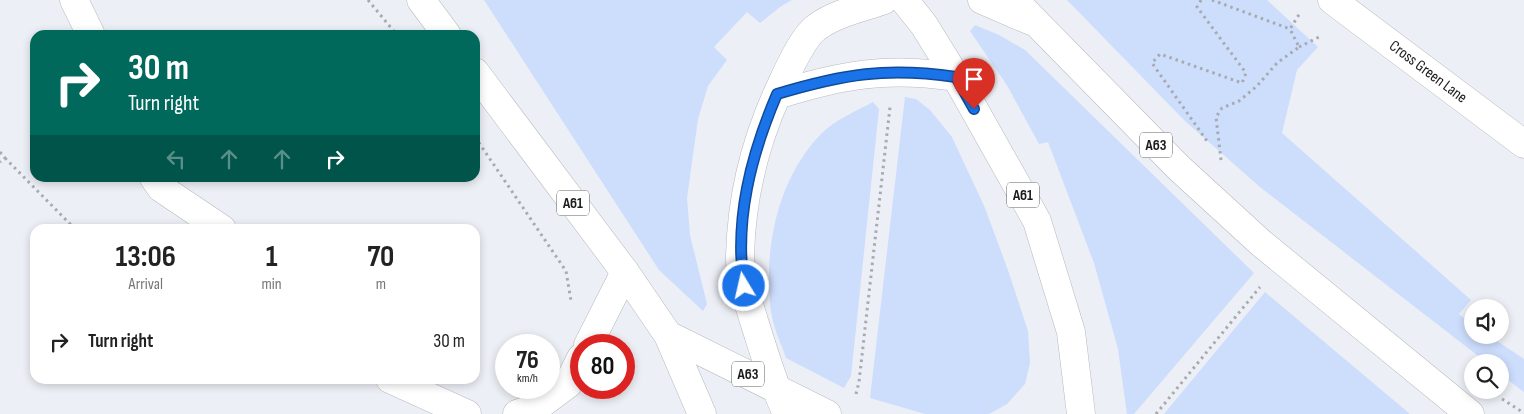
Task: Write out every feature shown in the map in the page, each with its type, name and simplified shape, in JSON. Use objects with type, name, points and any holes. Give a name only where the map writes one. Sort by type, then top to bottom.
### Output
[{"type":"main road","points":[[74,0],[89,30]]},
{"type":"main road","points":[[420,0],[443,30]]},
{"type":"main road","name":"A63","points":[[787,414],[774,388],[744,286],[740,259],[746,187],[759,136],[777,94],[791,63],[815,28],[835,17],[884,0]]},
{"type":"main road","name":"A61","points":[[904,0],[924,25],[956,77],[1038,222],[1071,332],[1081,414]]},
{"type":"main road","name":"A63","points":[[982,0],[1037,23]]},
{"type":"main road","name":"A63","points":[[1014,0],[1179,168],[1282,261],[1470,414]]},
{"type":"main road","name":"Cross Green Lane","points":[[1332,0],[1524,144]]},
{"type":"main road","points":[[777,94],[823,81],[882,72],[917,72],[956,77]]},
{"type":"main road","name":"A61","points":[[480,79],[625,272],[668,335],[702,414]]},
{"type":"main road","points":[[157,182],[161,188],[215,224]]},
{"type":"main road","points":[[594,334],[625,272]]},
{"type":"main road","name":"A63","points":[[668,335],[828,414]]},
{"type":"main road","points":[[518,414],[537,407],[568,384],[570,380]]},
{"type":"main road","points":[[401,384],[467,414]]},
{"type":"path","points":[[368,0],[393,30]]},
{"type":"path","points":[[1179,168],[1207,141],[1152,62],[1160,54],[1242,83],[1246,73],[1197,7],[1201,0]]},
{"type":"path","points":[[1212,0],[1290,28],[1300,47],[1277,63],[1245,96],[1222,108],[1216,117],[1222,166]]},
{"type":"path","points":[[1290,28],[1302,10]]},
{"type":"path","points":[[854,398],[859,382],[890,99],[882,72]]},
{"type":"path","points":[[480,143],[566,271],[572,305]]},
{"type":"path","points":[[0,152],[70,224]]},
{"type":"path","points":[[0,162],[5,158]]},
{"type":"path","points":[[1156,414],[1282,261]]},
{"type":"path","points":[[1502,399],[1524,413]]},
{"type":"shaded area","points":[[484,0],[792,0],[760,23],[747,12],[714,47],[727,60],[708,86],[698,119],[687,198],[690,235],[707,304],[703,311],[659,270]]},
{"type":"shaded area","points":[[1067,0],[1267,0],[1318,47],[1297,70],[1282,133],[1470,299],[1464,299],[1464,308],[1459,314],[1464,318],[1464,344],[1502,344],[1524,359],[1524,392],[1509,381],[1509,354],[1476,354],[1260,187],[1185,121]]},
{"type":"shaded area","points":[[975,25],[999,35],[1025,50],[1254,273],[1134,414],[1127,414],[1118,349],[1094,263],[1048,142],[1039,144],[1008,87],[970,31]]},
{"type":"shaded area","points":[[905,97],[916,99],[930,110],[952,137],[985,208],[1028,331],[1030,363],[1025,384],[1007,404],[989,414],[925,414],[870,398]]},
{"type":"shaded area","points":[[873,102],[879,109],[851,376],[844,388],[786,358],[772,317],[769,264],[776,217],[794,172],[806,152],[821,134],[833,124]]},
{"type":"shaded area","points":[[1265,292],[1410,414],[1164,414]]},
{"type":"route","points":[[744,286],[740,259],[746,187],[759,136],[777,94],[823,81],[858,74],[917,72],[956,77],[974,109]]}]
